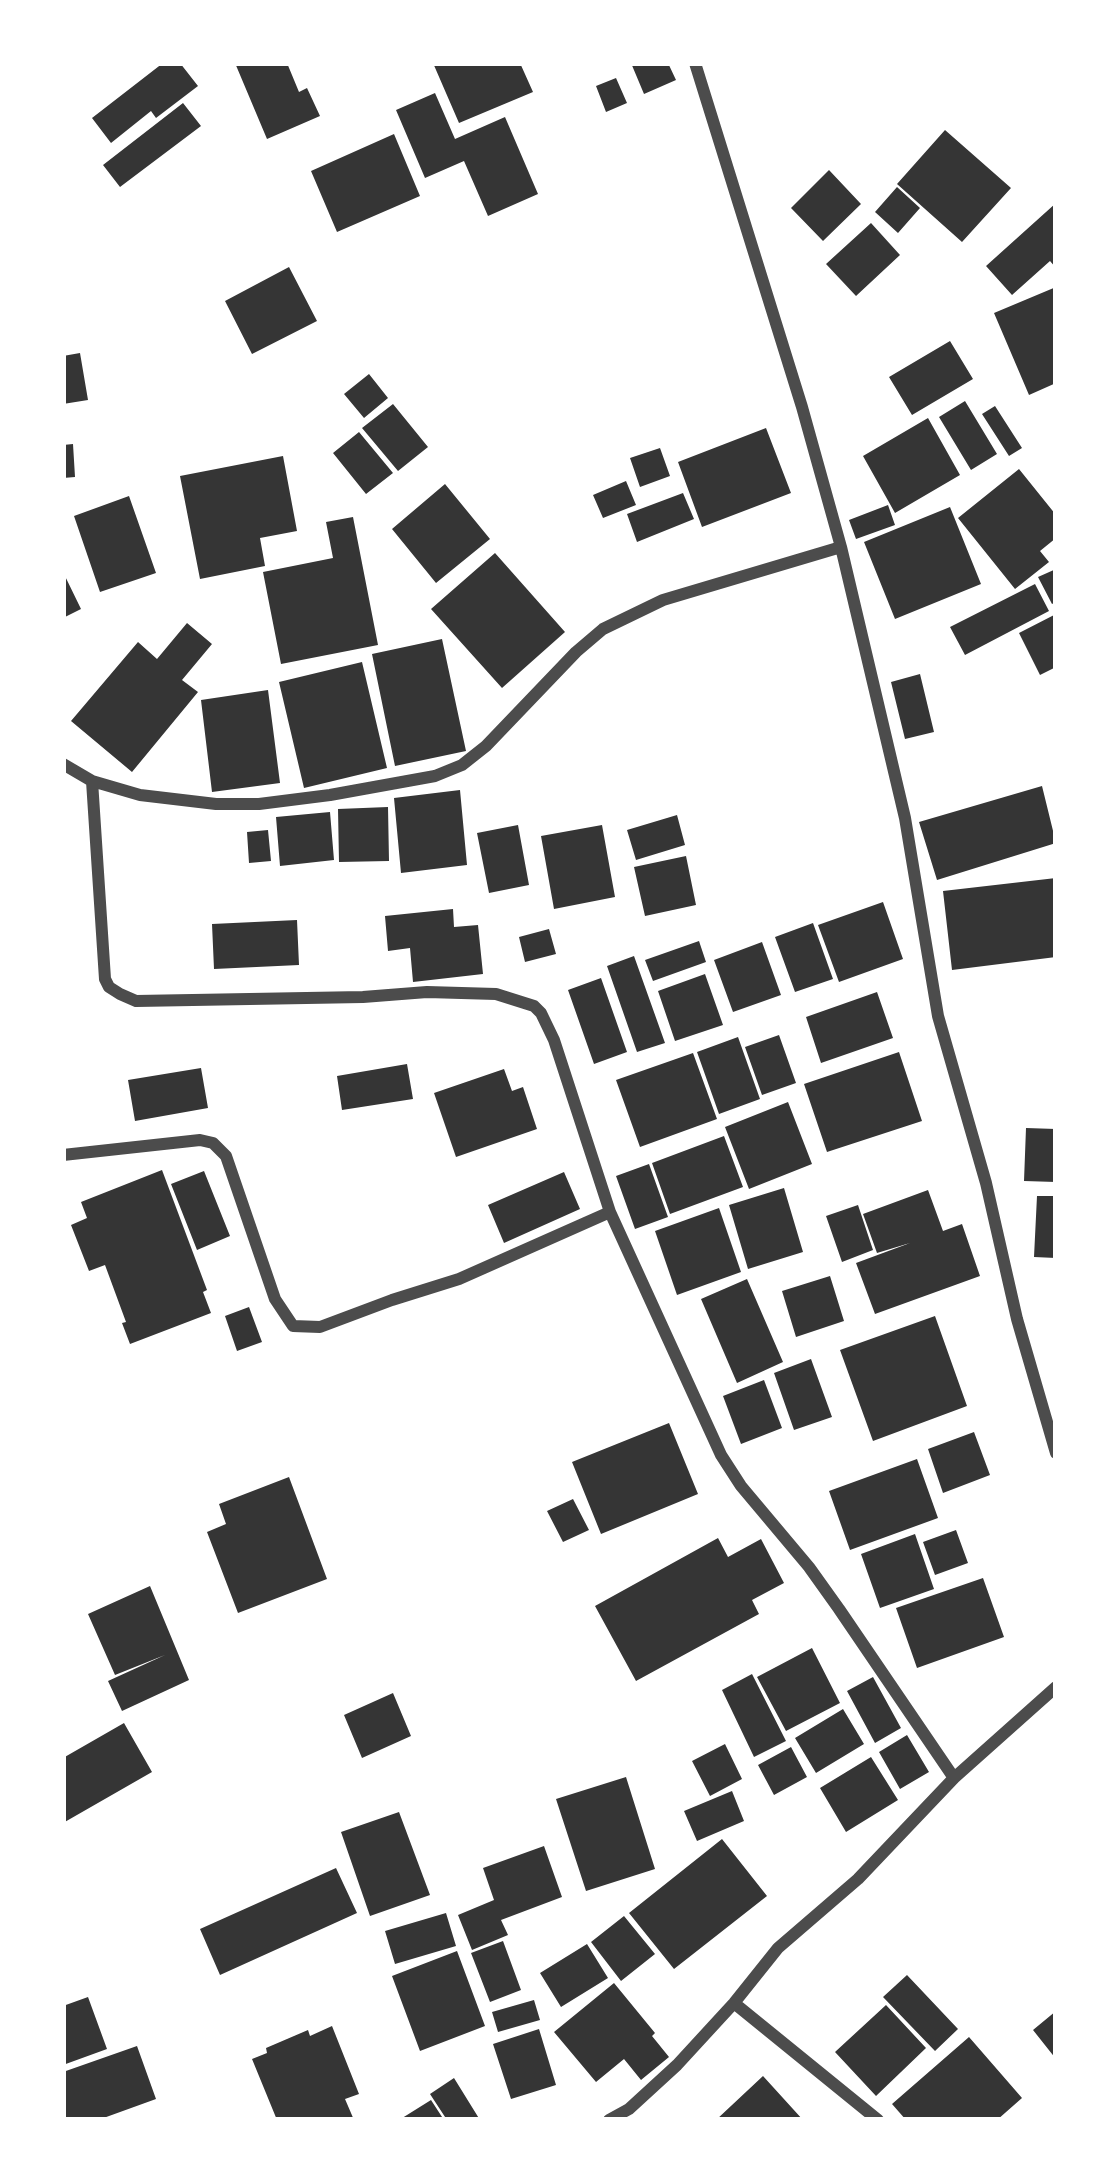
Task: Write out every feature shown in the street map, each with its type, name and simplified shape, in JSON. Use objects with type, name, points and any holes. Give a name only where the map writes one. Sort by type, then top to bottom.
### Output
[{"type":"street","points":[[695,63],[841,547],[905,818],[938,1016],[1056,1453]]},
{"type":"street","points":[[63,764],[92,781],[140,795],[216,805],[330,795],[435,776],[462,765],[486,746],[603,629],[663,600],[841,547]]},
{"type":"street","points":[[92,781],[105,979],[109,987],[136,1001],[427,992],[496,994],[535,1006],[554,1040],[610,1211],[721,1455],[829,1595],[954,1778]]},
{"type":"street","points":[[63,1155],[200,1140],[213,1143],[226,1156],[275,1299],[293,1326],[320,1327],[459,1279],[610,1211]]},
{"type":"street","points":[[609,2120],[661,2080],[778,1948],[858,1879],[954,1778],[1056,1687]]},
{"type":"street","points":[[734,2003],[878,2120]]},
{"type":"building","points":[[163,63],[180,63],[198,86],[156,118],[151,111],[111,143],[92,118]]},
{"type":"building","points":[[235,63],[287,63],[299,92],[307,88],[320,116],[267,139]]},
{"type":"building","points":[[433,63],[520,63],[533,92],[459,123]]},
{"type":"building","points":[[631,63],[668,63],[676,80],[644,94]]},
{"type":"building","points":[[616,78],[627,103],[606,112],[596,86]]},
{"type":"building","points":[[435,93],[455,139],[505,117],[538,194],[488,216],[464,161],[425,178],[396,110]]},
{"type":"building","points":[[183,103],[201,126],[120,187],[103,165]]},
{"type":"building","points":[[945,130],[1011,188],[962,242],[897,184]]},
{"type":"building","points":[[394,134],[420,196],[337,232],[311,171]]},
{"type":"building","points":[[829,170],[861,204],[823,241],[791,208]]},
{"type":"building","points":[[897,187],[920,208],[898,233],[875,212]]},
{"type":"building","points":[[1056,203],[1056,268],[1050,261],[1012,295],[986,266]]},
{"type":"building","points":[[871,223],[900,255],[856,296],[826,264]]},
{"type":"building","points":[[289,267],[317,321],[252,354],[225,301]]},
{"type":"building","points":[[1056,287],[1056,383],[1029,395],[994,313]]},
{"type":"building","points":[[950,341],[973,379],[912,415],[889,377]]},
{"type":"building","points":[[80,353],[88,400],[63,404],[63,356]]},
{"type":"building","points":[[369,374],[388,398],[364,418],[344,394]]},
{"type":"building","points":[[965,401],[997,454],[971,470],[939,417]]},
{"type":"building","points":[[393,404],[428,447],[398,471],[362,428]]},
{"type":"building","points":[[995,406],[1022,448],[1009,456],[982,414]]},
{"type":"building","points":[[928,418],[960,475],[895,513],[863,456]]},
{"type":"building","points":[[766,428],[791,493],[702,527],[678,462]]},
{"type":"building","points":[[359,432],[393,473],[366,494],[333,453]]},
{"type":"building","points":[[73,444],[75,477],[63,478],[63,445]]},
{"type":"building","points":[[660,448],[670,476],[640,487],[630,458]]},
{"type":"building","points":[[283,456],[297,531],[260,538],[265,566],[200,579],[180,476]]},
{"type":"building","points":[[1019,469],[1056,515],[1056,538],[1040,551],[1049,562],[1015,589],[958,518]]},
{"type":"building","points":[[626,481],[636,505],[603,518],[593,495]]},
{"type":"building","points":[[445,484],[490,539],[436,583],[392,529]]},
{"type":"building","points":[[683,493],[694,519],[637,542],[627,514]]},
{"type":"building","points":[[129,496],[156,573],[100,592],[74,516]]},
{"type":"building","points":[[888,505],[895,525],[856,539],[849,520]]},
{"type":"building","points":[[950,507],[981,584],[895,619],[864,542]]},
{"type":"building","points":[[353,517],[378,645],[281,664],[263,572],[333,558],[326,522]]},
{"type":"building","points":[[495,553],[565,632],[502,688],[431,609]]},
{"type":"building","points":[[1056,569],[1056,602],[1052,604],[1038,577]]},
{"type":"building","points":[[63,572],[81,609],[63,618]]},
{"type":"building","points":[[1035,584],[1049,611],[965,655],[950,627]]},
{"type":"building","points":[[1056,614],[1056,667],[1040,675],[1019,633]]},
{"type":"building","points":[[187,623],[212,644],[182,680],[198,692],[132,772],[71,721],[138,642],[157,659]]},
{"type":"building","points":[[442,639],[466,751],[395,766],[372,654]]},
{"type":"building","points":[[362,662],[387,768],[304,788],[279,682]]},
{"type":"building","points":[[920,674],[934,732],[905,739],[891,682]]},
{"type":"building","points":[[268,690],[280,783],[212,792],[201,700]]},
{"type":"building","points":[[1042,786],[1056,843],[937,880],[919,822]]},
{"type":"building","points":[[460,790],[467,865],[401,873],[394,798]]},
{"type":"building","points":[[388,807],[389,861],[339,862],[338,809]]},
{"type":"building","points":[[330,812],[334,860],[280,866],[276,817]]},
{"type":"building","points":[[677,815],[685,845],[636,860],[627,830]]},
{"type":"building","points":[[518,825],[529,885],[489,893],[477,833]]},
{"type":"building","points":[[602,825],[615,897],[554,909],[541,836]]},
{"type":"building","points":[[268,830],[271,861],[249,863],[247,832]]},
{"type":"building","points":[[686,856],[696,905],[645,916],[634,867]]},
{"type":"building","points":[[1056,878],[1056,957],[952,970],[943,891]]},
{"type":"building","points":[[883,902],[903,959],[839,982],[818,925]]},
{"type":"building","points":[[453,909],[454,927],[478,925],[483,974],[413,982],[410,948],[388,951],[385,916]]},
{"type":"building","points":[[297,920],[299,965],[214,969],[212,924]]},
{"type":"building","points":[[813,923],[833,979],[795,992],[775,937]]},
{"type":"building","points":[[549,929],[556,954],[525,962],[519,937]]},
{"type":"building","points":[[699,941],[706,962],[653,981],[645,960]]},
{"type":"building","points":[[762,942],[781,995],[733,1012],[714,960]]},
{"type":"building","points":[[634,956],[665,1043],[637,1052],[607,966]]},
{"type":"building","points":[[705,974],[723,1025],[675,1041],[658,991]]},
{"type":"building","points":[[601,978],[627,1052],[594,1064],[568,990]]},
{"type":"building","points":[[877,992],[893,1038],[821,1063],[806,1017]]},
{"type":"building","points":[[779,1035],[796,1083],[762,1095],[745,1047]]},
{"type":"building","points":[[738,1037],[760,1099],[719,1114],[697,1052]]},
{"type":"building","points":[[899,1052],[922,1121],[827,1152],[804,1084]]},
{"type":"building","points":[[693,1053],[717,1119],[640,1147],[616,1080]]},
{"type":"building","points":[[407,1064],[413,1099],[342,1110],[337,1076]]},
{"type":"building","points":[[201,1068],[208,1108],[135,1121],[128,1080]]},
{"type":"building","points":[[504,1069],[512,1091],[523,1087],[537,1129],[456,1157],[434,1093]]},
{"type":"building","points":[[788,1102],[812,1164],[749,1189],[725,1127]]},
{"type":"building","points":[[1026,1128],[1056,1129],[1056,1182],[1024,1181]]},
{"type":"building","points":[[724,1136],[743,1187],[670,1214],[652,1163]]},
{"type":"building","points":[[649,1164],[668,1217],[635,1229],[616,1176]]},
{"type":"building","points":[[162,1170],[207,1290],[203,1292],[211,1313],[130,1344],[105,1265],[89,1271],[71,1225],[87,1218],[81,1202]]},
{"type":"building","points":[[204,1171],[230,1236],[197,1250],[171,1184]]},
{"type":"building","points":[[564,1172],[580,1209],[504,1243],[488,1205]]},
{"type":"building","points":[[784,1188],[803,1252],[748,1269],[729,1205]]},
{"type":"building","points":[[928,1190],[943,1231],[962,1224],[980,1276],[875,1314],[856,1263],[910,1243],[877,1253],[863,1214]]},
{"type":"building","points":[[1037,1196],[1056,1196],[1056,1258],[1034,1257]]},
{"type":"building","points":[[858,1205],[873,1250],[842,1262],[826,1216]]},
{"type":"building","points":[[719,1208],[741,1272],[677,1295],[655,1231]]},
{"type":"building","points":[[830,1276],[844,1321],[796,1337],[782,1291]]},
{"type":"building","points":[[747,1279],[783,1362],[737,1383],[701,1299]]},
{"type":"building","points":[[249,1307],[262,1342],[237,1351],[225,1316]]},
{"type":"building","points":[[935,1316],[967,1406],[873,1441],[840,1350]]},
{"type":"building","points":[[811,1359],[832,1417],[794,1430],[774,1373]]},
{"type":"building","points":[[764,1380],[782,1428],[741,1444],[723,1396]]},
{"type":"building","points":[[669,1423],[698,1494],[601,1534],[572,1462]]},
{"type":"building","points":[[974,1432],[990,1475],[943,1493],[928,1449]]},
{"type":"building","points":[[917,1459],[938,1518],[850,1550],[829,1491]]},
{"type":"building","points":[[289,1477],[327,1579],[238,1613],[207,1532],[226,1524],[219,1504]]},
{"type":"building","points":[[573,1499],[589,1530],[563,1542],[547,1511]]},
{"type":"building","points":[[956,1530],[968,1563],[935,1575],[923,1542]]},
{"type":"building","points":[[915,1534],[934,1589],[880,1608],[861,1554]]},
{"type":"building","points":[[718,1538],[728,1557],[761,1539],[784,1583],[752,1600],[759,1614],[636,1681],[595,1606]]},
{"type":"building","points":[[983,1578],[1004,1637],[917,1668],[896,1608]]},
{"type":"building","points":[[150,1586],[189,1680],[122,1711],[108,1681],[165,1655],[115,1675],[88,1614]]},
{"type":"building","points":[[812,1648],[840,1703],[786,1731],[757,1677]]},
{"type":"building","points":[[752,1674],[786,1741],[754,1757],[722,1690]]},
{"type":"building","points":[[873,1677],[901,1728],[875,1743],[847,1691]]},
{"type":"building","points":[[393,1693],[411,1736],[362,1758],[344,1715]]},
{"type":"building","points":[[843,1709],[864,1744],[816,1773],[795,1738]]},
{"type":"building","points":[[124,1723],[152,1772],[63,1823],[63,1758]]},
{"type":"building","points":[[907,1735],[929,1772],[900,1789],[879,1752]]},
{"type":"building","points":[[725,1744],[742,1779],[710,1796],[692,1761]]},
{"type":"building","points":[[791,1747],[807,1777],[774,1795],[758,1765]]},
{"type":"building","points":[[871,1757],[898,1800],[846,1832],[820,1788]]},
{"type":"building","points":[[626,1777],[655,1869],[586,1891],[556,1799]]},
{"type":"building","points":[[732,1791],[744,1821],[697,1841],[684,1811]]},
{"type":"building","points":[[399,1812],[430,1895],[370,1916],[341,1832]]},
{"type":"building","points":[[722,1839],[767,1896],[674,1969],[629,1913]]},
{"type":"building","points":[[544,1846],[562,1897],[501,1920],[508,1935],[472,1950],[458,1915],[494,1900],[483,1868]]},
{"type":"building","points":[[336,1868],[357,1913],[220,1975],[200,1929]]},
{"type":"building","points":[[446,1913],[456,1946],[395,1964],[385,1931]]},
{"type":"building","points":[[624,1916],[655,1954],[621,1981],[591,1942]]},
{"type":"building","points":[[503,1941],[521,1990],[490,2002],[471,1953]]},
{"type":"building","points":[[587,1944],[608,1978],[561,2007],[540,1973]]},
{"type":"building","points":[[457,1951],[485,2026],[420,2051],[392,1976]]},
{"type":"building","points":[[907,1975],[958,2029],[935,2051],[883,1997]]},
{"type":"building","points":[[614,1983],[669,2057],[641,2080],[624,2059],[596,2082],[554,2032]]},
{"type":"building","points":[[88,1997],[107,2049],[63,2065],[63,2006]]},
{"type":"building","points":[[534,2000],[540,2020],[498,2032],[492,2012]]},
{"type":"building","points":[[886,2005],[926,2048],[876,2096],[835,2052]]},
{"type":"building","points":[[1056,2011],[1056,2059],[1033,2030]]},
{"type":"building","points":[[332,2026],[359,2094],[345,2099],[354,2120],[277,2120],[252,2059],[308,2030],[310,2036]]},
{"type":"building","points":[[539,2029],[556,2085],[511,2099],[493,2044]]},
{"type":"building","points":[[969,2037],[1022,2098],[997,2120],[906,2120],[892,2104]]},
{"type":"building","points":[[137,2046],[156,2099],[98,2120],[63,2120],[63,2072]]},
{"type":"building","points":[[763,2076],[803,2120],[716,2120]]},
{"type":"building","points":[[454,2078],[480,2120],[447,2120],[430,2094]]},
{"type":"building","points":[[431,2100],[444,2120],[399,2120]]}]
